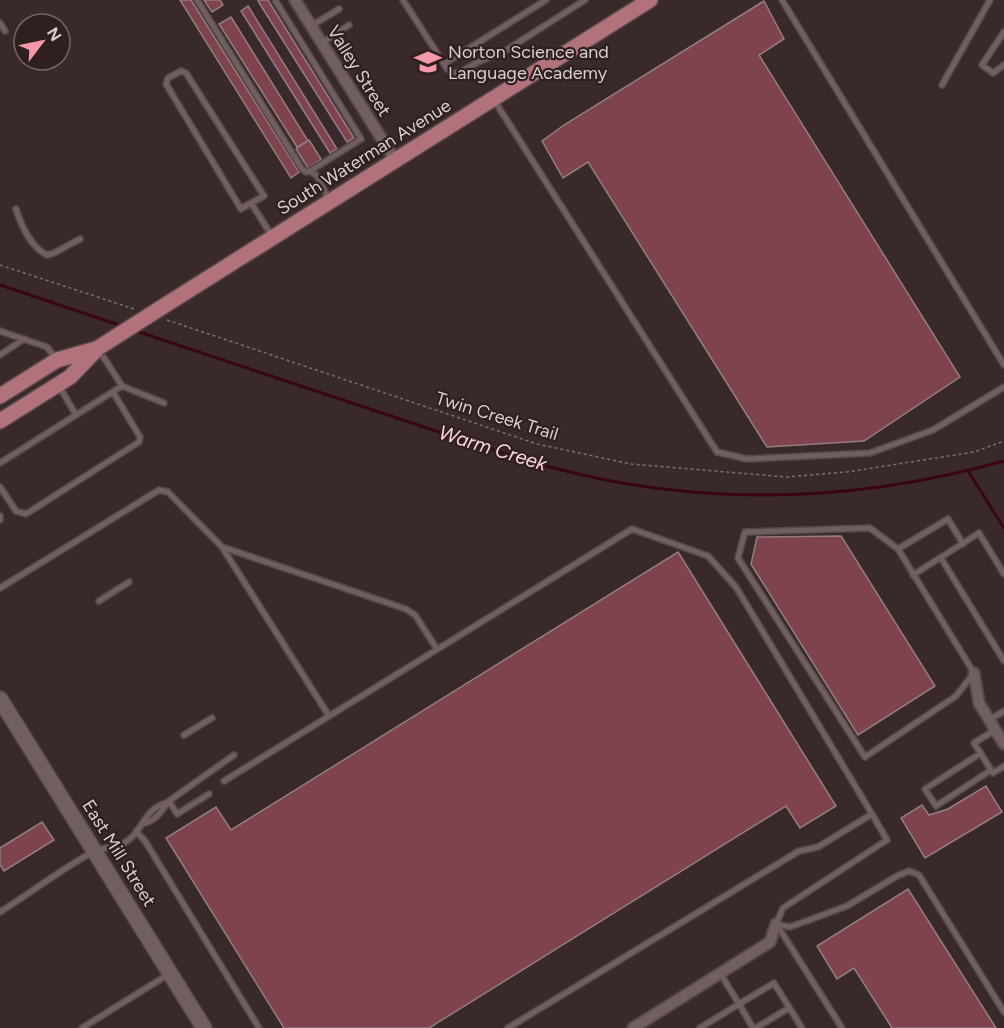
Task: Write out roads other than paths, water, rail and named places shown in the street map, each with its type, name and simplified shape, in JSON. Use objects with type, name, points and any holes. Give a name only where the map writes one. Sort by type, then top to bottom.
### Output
[{"type":"main road","name":"South Waterman Avenue","points":[[0,421],[70,377],[98,348],[650,0]]},
{"type":"main road","name":"South Waterman Avenue","points":[[0,396],[57,360],[98,348]]},
{"type":"main road","points":[[0,408],[58,372],[57,360]]},
{"type":"main road","name":"East Mill Street","points":[[0,699],[204,1028]]},
{"type":"street","name":"Valley Street","points":[[295,0],[394,160]]},
{"type":"street","points":[[974,673],[979,703],[1004,744]]},
{"type":"street","points":[[633,1028],[770,942],[777,924]]},
{"type":"lane","points":[[197,0],[306,172],[361,139],[275,0]]},
{"type":"lane","points":[[403,0],[448,70],[457,74],[505,51],[585,0]]},
{"type":"lane","points":[[444,64],[546,0]]},
{"type":"lane","points":[[782,0],[1004,365]]},
{"type":"lane","points":[[942,85],[990,0]]},
{"type":"lane","points":[[311,26],[339,9]]},
{"type":"lane","points":[[0,23],[5,31]]},
{"type":"lane","points":[[322,43],[349,25]]},
{"type":"lane","points":[[1004,32],[982,65],[993,73],[1004,65]]},
{"type":"lane","points":[[181,71],[186,73],[264,196],[251,203],[241,209],[166,84],[168,78],[181,71]]},
{"type":"lane","points":[[493,99],[717,452],[747,459],[870,453],[933,430],[1004,387]]},
{"type":"lane","points":[[310,171],[317,176],[330,201]]},
{"type":"lane","points":[[251,203],[273,237]]},
{"type":"lane","points":[[16,208],[23,227],[39,251],[47,255],[80,239]]},
{"type":"lane","points":[[0,331],[46,347],[57,360]]},
{"type":"lane","points":[[0,355],[24,339]]},
{"type":"lane","points":[[98,348],[122,386],[164,403]]},
{"type":"lane","points":[[58,385],[76,415]]},
{"type":"lane","points":[[0,463],[122,386]]},
{"type":"lane","points":[[0,487],[16,511],[26,514],[139,442],[140,437],[113,392]]},
{"type":"lane","points":[[0,588],[159,490],[168,492],[222,547],[329,716]]},
{"type":"lane","points":[[898,549],[948,519],[963,544]]},
{"type":"lane","points":[[870,528],[898,549],[913,575],[974,673],[956,696],[865,757],[738,558],[745,532],[870,528]]},
{"type":"lane","points":[[224,781],[632,529],[708,556],[736,587],[887,840],[783,908],[777,924]]},
{"type":"lane","points":[[913,575],[979,533],[1004,574]]},
{"type":"lane","points":[[222,547],[406,609],[415,615],[437,649]]},
{"type":"lane","points":[[941,558],[1004,662]]},
{"type":"lane","points":[[99,601],[129,582]]},
{"type":"lane","points":[[989,720],[1004,711]]},
{"type":"lane","points":[[184,735],[212,718]]},
{"type":"lane","points":[[996,730],[974,742],[993,773],[1004,766]]},
{"type":"lane","points":[[981,753],[925,789],[936,806],[991,770]]},
{"type":"lane","points":[[0,912],[94,851],[125,843],[157,806],[167,802],[234,755]]},
{"type":"lane","points":[[167,802],[177,814],[209,794]]},
{"type":"lane","points":[[508,1028],[799,851],[819,847],[872,814]]},
{"type":"lane","points":[[136,831],[145,842],[259,1028]]},
{"type":"lane","points":[[777,924],[790,927],[847,906],[909,871],[919,875],[1004,1012]]},
{"type":"lane","points":[[777,924],[842,1028]]},
{"type":"lane","points":[[82,1028],[170,973]]},
{"type":"lane","points":[[720,973],[755,1028],[789,1008]]},
{"type":"lane","points":[[700,1028],[774,983],[801,1028]]},
{"type":"waterway","name":"Warm Creek","points":[[0,285],[122,326]]},
{"type":"waterway","name":"Warm Creek","points":[[136,331],[516,457],[569,472],[622,483],[718,494],[814,493],[910,482],[1004,461]]},
{"type":"waterway","points":[[968,471],[1004,528]]},
{"type":"place","name":"Norton Science and Language Academy","points":[[428,62]]}]
